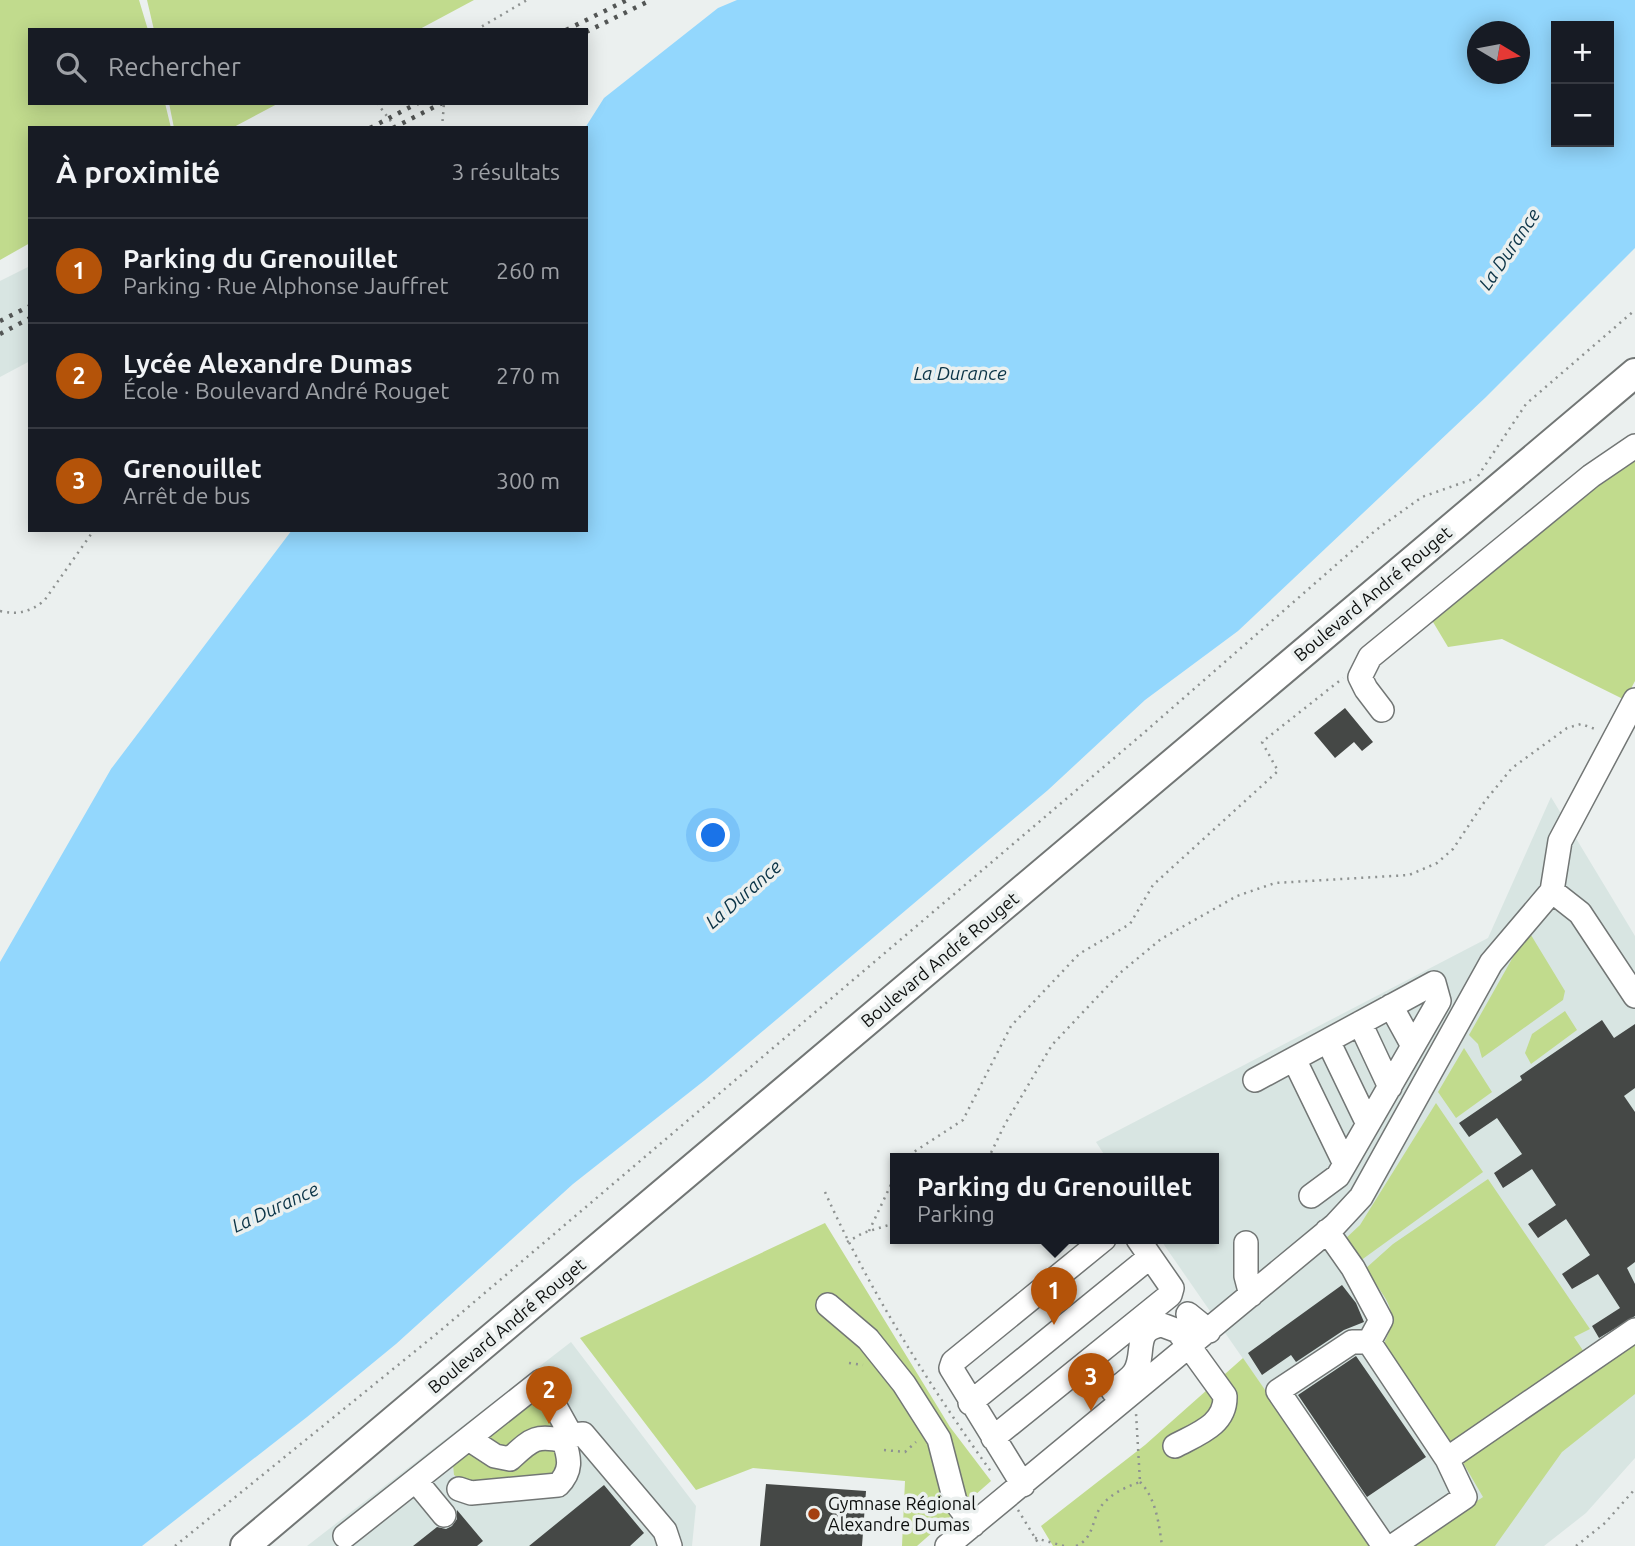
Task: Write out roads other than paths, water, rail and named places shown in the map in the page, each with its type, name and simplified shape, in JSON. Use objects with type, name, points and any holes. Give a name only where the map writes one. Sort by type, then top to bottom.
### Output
[{"type":"main road","name":"Boulevard André Rouget","points":[[245,1546],[1635,373]]},
{"type":"street","points":[[1382,710],[1366,690],[1360,677],[1370,656],[1591,476],[1635,446]]},
{"type":"street","points":[[947,1546],[1133,1395],[1328,1231],[1361,1197],[1491,963],[1552,891],[1560,841],[1635,700]]},
{"type":"street","points":[[1552,891],[1580,913],[1635,996]]},
{"type":"street","points":[[1255,1080],[1434,984],[1439,1001],[1390,1087],[1338,1176],[1311,1196]]},
{"type":"street","points":[[1391,1006],[1413,1046]]},
{"type":"street","points":[[1360,1023],[1390,1087]]},
{"type":"street","points":[[1328,1041],[1368,1124]]},
{"type":"street","points":[[1294,1059],[1345,1164]]},
{"type":"street","points":[[1328,1231],[1381,1320],[1369,1342]]},
{"type":"street","points":[[1246,1243],[1246,1276],[1251,1295]]},
{"type":"street","points":[[1016,1491],[993,1438],[952,1374],[953,1362],[1098,1244]]},
{"type":"street","points":[[970,1403],[1144,1248],[1172,1291],[1141,1338],[1135,1372],[1079,1421],[1076,1442]]},
{"type":"street","points":[[828,1305],[868,1339],[904,1384],[939,1439],[955,1502],[973,1525]]},
{"type":"street","points":[[1188,1314],[1209,1331]]},
{"type":"street","points":[[993,1438],[1151,1320]]},
{"type":"street","points":[[1151,1320],[1178,1331],[1225,1396],[1225,1408],[1216,1423],[1175,1446]]},
{"type":"street","points":[[1447,1459],[1635,1330]]},
{"type":"street","points":[[1369,1342],[1352,1342],[1278,1391],[1384,1546]]},
{"type":"street","points":[[1369,1342],[1447,1459],[1465,1497],[1393,1546]]},
{"type":"street","points":[[345,1536],[541,1381],[568,1438],[570,1459],[567,1476],[558,1485],[471,1493],[459,1489]]},
{"type":"street","points":[[469,1439],[495,1457],[510,1459],[532,1440],[544,1436],[568,1438],[583,1434],[665,1531],[670,1546]]},
{"type":"street","points":[[416,1481],[444,1515]]},
{"type":"water","name":"La Durance","points":[[737,0],[1635,0],[1635,248],[1486,397],[1238,631],[1145,700],[1048,790],[705,1080],[573,1184],[396,1344],[142,1546],[0,1546],[0,962],[111,769],[290,532],[588,532],[586,126],[604,98],[718,8]]},
{"type":"railway","points":[[570,28],[627,0]]},
{"type":"railway","points":[[588,31],[651,0]]},
{"type":"railway","points":[[374,126],[414,105]]},
{"type":"railway","points":[[397,126],[438,105]]},
{"type":"railway","points":[[0,321],[28,307]]},
{"type":"railway","points":[[0,334],[28,319]]},
{"type":"place","name":"Parking du Grenouillet","points":[[1054,1325]]},
{"type":"place","name":"Grenouillet","points":[[1091,1411]]},
{"type":"place","name":"Lycée Alexandre Dumas","points":[[549,1424]]},
{"type":"place","name":"Gymnase Régional Alexandre Dumas","points":[[814,1514]]}]
